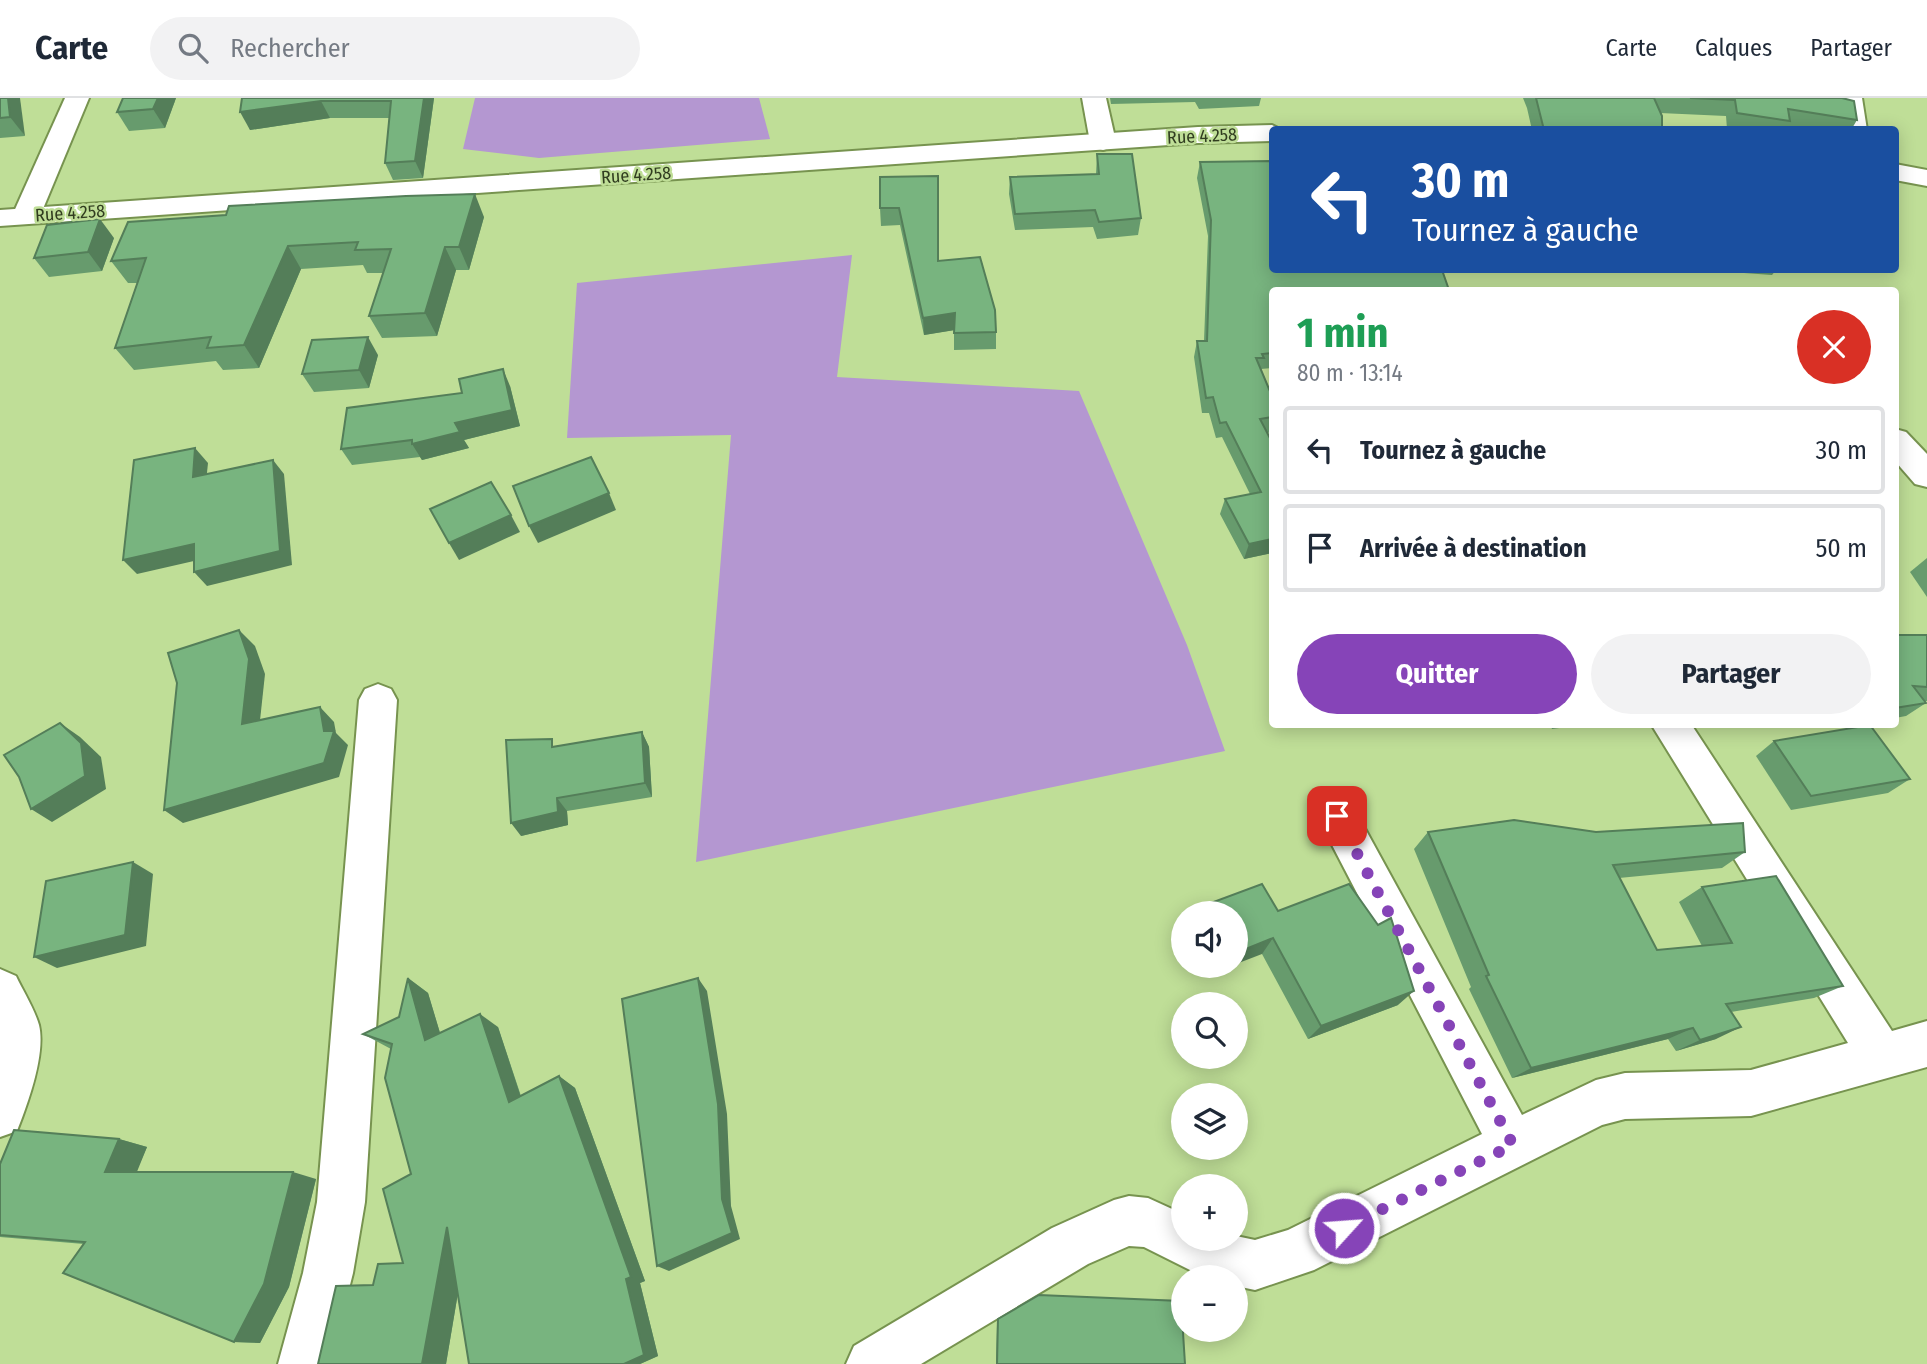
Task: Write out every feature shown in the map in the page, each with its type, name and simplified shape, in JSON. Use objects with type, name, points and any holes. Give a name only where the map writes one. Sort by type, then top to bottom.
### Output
[{"type":"main road","points":[[13,217],[78,98]]},
{"type":"main road","points":[[1094,98],[1103,142]]},
{"type":"main road","name":"Rue 4.258","points":[[13,217],[1103,142],[1269,133]]},
{"type":"main road","points":[[1899,173],[1927,178]]},
{"type":"main road","points":[[1899,444],[1927,475]]},
{"type":"main road","points":[[304,1364],[328,1273],[341,1202],[379,700]]},
{"type":"main road","points":[[1673,728],[1882,1056]]},
{"type":"main road","points":[[1337,816],[1513,1145]]},
{"type":"main road","points":[[0,991],[17,1027],[15,1065],[0,1114]]},
{"type":"main road","points":[[872,1364],[919,1350],[1070,1247],[1114,1224],[1129,1221],[1148,1223],[1219,1258],[1255,1265],[1296,1252],[1596,1103],[1625,1096],[1751,1093],[1927,1044]]},
{"type":"shaded area","points":[[475,98],[759,98],[770,139],[539,158],[463,149]]},
{"type":"shaded area","points":[[852,255],[837,377],[1079,391],[1187,645],[1225,751],[696,862],[731,435],[567,438],[577,283]]},
{"type":"building","points":[[0,98],[8,98],[10,117],[0,118]]},
{"type":"building","points":[[123,98],[158,98],[153,109],[117,112]]},
{"type":"building","points":[[242,98],[424,98],[415,161],[385,163],[391,101],[321,101],[240,112]]},
{"type":"building","points":[[1536,98],[1654,98],[1662,116],[1662,126],[1543,126]]},
{"type":"building","points":[[1690,98],[1842,98],[1854,101],[1857,120],[1788,109],[1790,121],[1737,113],[1735,100]]},
{"type":"building","points":[[1097,154],[1132,154],[1141,218],[1099,222],[1095,210],[1015,214],[1010,177],[1099,174]]},
{"type":"building","points":[[1269,161],[1269,273],[1443,273],[1448,287],[1269,287],[1269,353],[1262,354],[1264,358],[1256,358],[1269,389],[1269,418],[1260,419],[1269,436],[1269,540],[1249,544],[1225,499],[1261,492],[1226,422],[1220,423],[1213,397],[1206,398],[1197,341],[1207,341],[1211,220],[1200,162]]},
{"type":"building","points":[[938,176],[938,261],[980,257],[995,310],[996,332],[954,333],[955,313],[923,318],[899,208],[880,208],[880,177]]},
{"type":"building","points":[[475,194],[459,247],[445,247],[425,313],[369,316],[391,249],[355,250],[358,242],[288,246],[244,345],[207,348],[211,337],[115,348],[146,258],[111,261],[128,222],[226,215],[229,206]]},
{"type":"building","points":[[100,219],[88,252],[34,258],[47,225]]},
{"type":"building","points":[[368,337],[359,370],[302,374],[312,340]]},
{"type":"building","points":[[503,369],[512,410],[455,423],[460,432],[412,444],[412,440],[341,449],[347,408],[462,393],[459,379]]},
{"type":"building","points":[[195,448],[193,477],[273,460],[280,551],[194,572],[194,544],[123,560],[134,460]]},
{"type":"building","points":[[591,457],[609,493],[529,526],[513,486]]},
{"type":"building","points":[[491,482],[511,515],[449,543],[430,509]]},
{"type":"building","points":[[239,630],[249,659],[242,724],[320,707],[324,731],[334,731],[324,763],[164,810],[177,683],[168,653]]},
{"type":"building","points":[[1899,635],[1927,635],[1927,687],[1913,686],[1926,703],[1899,707]]},
{"type":"building","points":[[60,723],[81,743],[85,776],[31,809],[19,777],[4,755]]},
{"type":"building","points":[[1852,728],[1872,728],[1910,779],[1811,796],[1774,741]]},
{"type":"building","points":[[642,732],[645,783],[557,798],[558,812],[511,823],[506,740],[552,739],[552,747]]},
{"type":"building","points":[[1514,820],[1596,832],[1743,823],[1745,852],[1613,865],[1657,950],[1732,943],[1702,887],[1776,876],[1843,986],[1726,1004],[1741,1027],[1700,1040],[1693,1028],[1531,1068],[1486,976],[1489,975],[1428,832]]},
{"type":"building","points":[[133,862],[125,935],[34,957],[46,881]]},
{"type":"building","points":[[1262,884],[1278,911],[1349,884],[1378,925],[1391,918],[1414,991],[1321,1026],[1273,938],[1248,948],[1248,901],[1216,901]]},
{"type":"building","points":[[408,978],[425,1040],[480,1014],[509,1102],[559,1076],[631,1277],[626,1279],[644,1355],[624,1364],[469,1364],[447,1227],[422,1364],[318,1364],[336,1286],[373,1285],[378,1264],[403,1263],[383,1189],[411,1174],[385,1078],[392,1044],[363,1034],[399,1017]]},
{"type":"building","points":[[698,978],[718,1104],[722,1199],[732,1233],[657,1266],[622,999]]},
{"type":"building","points":[[14,1130],[119,1139],[105,1172],[293,1172],[264,1284],[234,1342],[63,1273],[85,1242],[0,1235],[0,1164]]},
{"type":"building","points":[[1039,1295],[1171,1301],[1171,1342],[1184,1342],[1185,1364],[997,1364],[998,1319]]},
{"type":"route","points":[[1337,816],[1513,1145],[1344,1228]]}]
